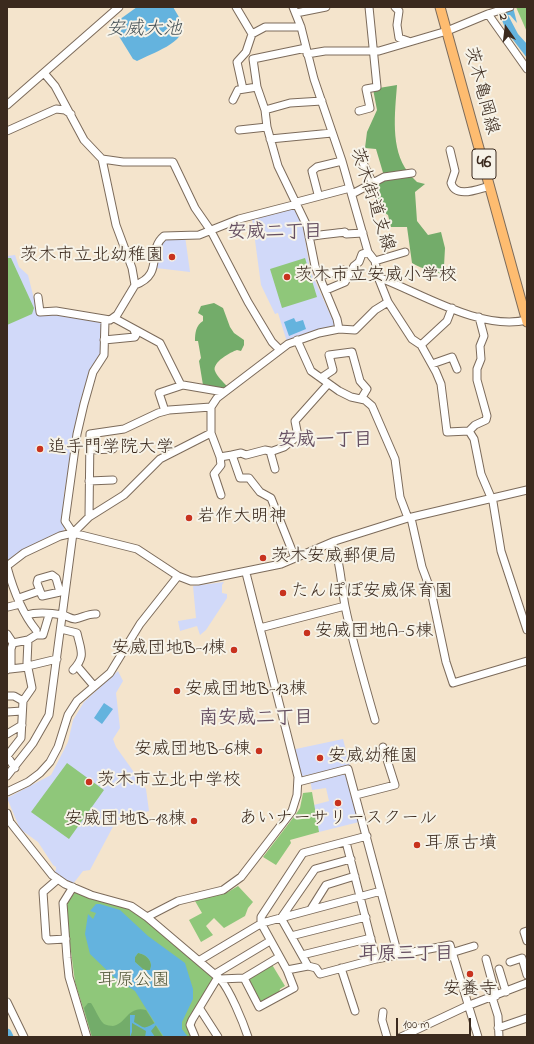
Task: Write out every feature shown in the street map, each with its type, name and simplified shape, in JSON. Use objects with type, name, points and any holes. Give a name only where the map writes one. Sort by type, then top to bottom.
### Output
[{"type":"main road","name":"茨木亀岡線","points":[[440,7],[527,320]]},
{"type":"street","points":[[7,105],[119,7]]},
{"type":"street","points":[[236,7],[252,34]]},
{"type":"street","points":[[295,10],[324,7]]},
{"type":"street","points":[[359,111],[370,108],[366,89],[377,87],[380,77],[372,52],[369,7]]},
{"type":"street","points":[[395,7],[399,11],[397,25],[399,38],[408,42]]},
{"type":"street","points":[[339,329],[326,290],[315,266],[307,226],[278,166],[266,127],[265,110],[258,87],[253,59],[307,51],[372,52],[447,31],[488,14],[510,7]]},
{"type":"street","name":"茨木街道支線","points":[[295,10],[322,101],[342,161],[368,252],[375,261],[378,277],[452,308],[479,317],[512,323],[527,320]]},
{"type":"street","points":[[488,14],[527,69]]},
{"type":"street","points":[[243,89],[237,62],[246,52],[252,34],[265,28],[301,27]]},
{"type":"street","points":[[44,73],[55,86],[72,115],[84,140],[102,159],[116,225],[132,268],[135,284]]},
{"type":"street","points":[[55,86],[56,109]]},
{"type":"street","points":[[233,100],[238,90],[258,87]]},
{"type":"street","points":[[265,110],[290,103],[322,101]]},
{"type":"street","points":[[7,131],[56,109],[66,110],[72,115]]},
{"type":"street","points":[[238,130],[266,127]]},
{"type":"street","points":[[270,139],[332,133]]},
{"type":"street","points":[[450,150],[455,171],[451,182],[458,191],[464,192],[490,186]]},
{"type":"street","points":[[102,159],[123,162],[173,162],[195,208],[211,231],[248,302],[272,342],[280,350]]},
{"type":"street","points":[[318,194],[312,171],[317,167],[342,161]]},
{"type":"street","points":[[363,163],[372,182]]},
{"type":"street","points":[[114,318],[135,284],[149,277],[154,265],[156,245],[164,236],[195,236],[239,219],[297,203],[366,188],[372,182],[394,174],[412,173]]},
{"type":"street","points":[[309,237],[327,233],[363,233]]},
{"type":"street","points":[[326,290],[345,282],[354,266],[359,262],[362,254],[368,252]]},
{"type":"street","points":[[375,261],[405,252]]},
{"type":"street","points":[[320,276],[343,270]]},
{"type":"street","points":[[378,277],[388,302],[412,339],[421,345],[441,384],[447,432],[469,431],[475,425],[486,420],[487,416],[477,380],[477,369],[481,359],[480,346],[484,336],[479,317]]},
{"type":"street","points":[[38,297],[40,312],[56,311],[105,320],[114,318],[160,343],[181,385]]},
{"type":"street","points":[[221,495],[214,474],[221,465],[220,457],[211,433],[211,407],[224,392],[280,350],[309,335],[339,329],[355,330],[375,310],[388,302]]},
{"type":"street","points":[[421,345],[447,321],[452,308]]},
{"type":"street","points":[[73,533],[65,521],[77,434],[93,372],[104,355],[105,320]]},
{"type":"street","points":[[104,340],[135,338],[136,335],[134,330]]},
{"type":"street","points":[[298,340],[311,371],[328,384],[352,397],[361,399],[372,406],[377,422],[391,448],[395,459],[400,497],[409,518],[422,567],[431,591],[446,662],[453,683],[527,661]]},
{"type":"street","points":[[321,378],[333,370],[329,354],[352,352],[360,381],[367,389],[361,399]]},
{"type":"street","points":[[432,364],[452,357],[457,368]]},
{"type":"street","points":[[220,457],[241,453],[246,455],[265,450],[270,452],[284,447],[298,436],[295,421],[328,384]]},
{"type":"street","points":[[165,411],[159,393],[181,385],[224,392]]},
{"type":"street","points":[[89,517],[90,434],[124,429],[165,411],[190,407],[211,407]]},
{"type":"street","points":[[469,431],[474,439],[481,474],[493,502],[501,551],[527,630]]},
{"type":"street","points":[[7,776],[15,768],[33,743],[49,715],[73,533],[89,517],[124,495],[160,459],[211,433]]},
{"type":"street","points":[[90,450],[113,449]]},
{"type":"street","points":[[270,452],[275,469]]},
{"type":"street","points":[[232,455],[240,478],[249,478],[260,492],[271,498],[295,558]]},
{"type":"street","points":[[89,481],[113,480]]},
{"type":"street","points":[[36,630],[26,615],[12,585],[7,567],[24,553],[60,536],[73,533],[137,549],[178,576],[190,581],[198,582],[246,573],[281,564],[332,542],[409,518],[527,490]]},
{"type":"street","points":[[332,542],[359,666],[375,720]]},
{"type":"street","points":[[147,917],[178,901],[224,890],[241,877],[292,811],[297,795],[298,782],[246,573]]},
{"type":"street","points":[[7,792],[28,782],[40,773],[50,762],[58,747],[68,716],[77,701],[110,673],[140,624],[178,576]]},
{"type":"street","points":[[8,607],[39,591]]},
{"type":"street","points":[[260,628],[345,606]]},
{"type":"street","points":[[26,615],[37,612],[48,615],[63,615],[73,619],[96,614]]},
{"type":"street","points":[[13,643],[28,640],[36,635],[43,635],[48,615]]},
{"type":"street","points":[[61,629],[77,633],[82,661],[75,668],[94,686]]},
{"type":"street","points":[[7,634],[13,643],[8,670],[28,667],[57,659]]},
{"type":"street","points":[[15,768],[7,756],[21,738],[23,702],[32,688],[28,667],[28,640]]},
{"type":"street","points":[[7,696],[14,696],[23,702]]},
{"type":"street","points":[[7,712],[22,711]]},
{"type":"street","points":[[7,734],[22,725]]},
{"type":"street","points":[[356,796],[395,785],[384,747]]},
{"type":"street","points":[[298,782],[348,769],[398,955]]},
{"type":"street","points":[[7,814],[10,822],[33,849],[45,869],[58,879],[91,895],[131,906],[147,917],[218,976],[224,984],[248,1037]]},
{"type":"street","points":[[244,978],[259,1007],[294,988],[287,970],[261,923],[261,917],[303,853],[367,836]]},
{"type":"street","points":[[346,842],[376,959]]},
{"type":"street","points":[[281,918],[315,869],[351,859]]},
{"type":"street","points":[[311,910],[326,885],[355,876]]},
{"type":"street","points":[[58,879],[43,892],[46,936],[48,940],[66,939]]},
{"type":"street","points":[[73,887],[64,903],[66,939],[70,977],[87,1037]]},
{"type":"street","points":[[200,960],[261,923],[381,891]]},
{"type":"street","points":[[291,936],[366,917]]},
{"type":"street","points":[[281,918],[308,966]]},
{"type":"street","points":[[527,931],[524,932],[527,941]]},
{"type":"street","points":[[302,955],[371,938]]},
{"type":"street","points":[[195,1037],[190,1025],[218,976],[270,941]]},
{"type":"street","points":[[287,970],[308,966],[316,968],[320,974],[376,959],[450,945],[478,1037]]},
{"type":"street","points":[[452,953],[474,946]]},
{"type":"street","points":[[218,976],[244,978],[279,957]]},
{"type":"street","points":[[510,962],[522,958],[527,975]]},
{"type":"street","points":[[486,959],[498,1016],[499,1037]]},
{"type":"street","points":[[341,968],[355,1011]]},
{"type":"street","points":[[499,969],[506,992]]},
{"type":"street","points":[[401,1037],[468,1006],[527,983]]},
{"type":"street","points":[[7,1002],[24,1037]]},
{"type":"street","points":[[200,1009],[218,1037]]},
{"type":"street","points":[[383,1012],[382,1020],[386,1037]]},
{"type":"street","points":[[498,1028],[527,1018]]},
{"type":"shaded area","name":"茨木市立安威小学校","points":[[295,208],[303,225],[310,270],[336,327],[287,342],[278,313],[275,314],[261,285],[252,218]]},
{"type":"shaded area","name":"茨木市立北幼稚園","points":[[185,236],[190,272],[156,268],[156,252],[162,239]]},
{"type":"shaded area","name":"追手門学院大学","points":[[15,255],[19,267],[28,275],[38,315],[54,314],[104,322],[101,357],[91,368],[80,404],[64,494],[64,532],[7,562],[7,256]]},
{"type":"shaded area","points":[[224,582],[222,585],[222,593],[227,594],[227,598],[206,630],[200,635],[197,626],[180,631],[178,621],[196,618],[193,586]]},
{"type":"shaded area","name":"茨木市立北中学校","points":[[118,671],[123,681],[116,693],[120,728],[113,739],[116,747],[146,789],[149,811],[116,821],[90,870],[83,871],[73,884],[54,873],[56,867],[53,865],[38,842],[20,829],[7,798],[51,775],[68,742],[73,720],[84,702]]},
{"type":"shaded area","name":"安威幼稚園","points":[[343,739],[350,766],[298,777],[291,750]]},
{"type":"shaded area","name":"あいナーサリースクール","points":[[343,774],[346,776],[359,822],[319,832],[314,805],[329,801],[326,788],[312,790],[310,780]]},
{"type":"green space","points":[[516,7],[527,7],[527,32]]},
{"type":"green space","points":[[397,85],[395,118],[396,141],[402,163],[408,172],[384,176],[376,149],[365,148],[367,132],[377,110],[373,89]]},
{"type":"green space","points":[[409,174],[417,182],[425,184],[415,192],[417,221],[428,235],[441,232],[445,248],[444,266],[447,276],[412,263],[407,227],[391,227],[388,215],[379,209],[373,185],[376,182]]},
{"type":"green space","points":[[7,258],[11,258],[34,308],[32,314],[7,325]]},
{"type":"green space","points":[[305,258],[317,297],[282,308],[270,269]]},
{"type":"green space","points":[[214,303],[223,308],[230,327],[234,333],[244,340],[244,345],[241,351],[237,350],[227,355],[216,364],[215,371],[217,375],[227,386],[223,389],[203,385],[199,361],[201,358],[198,341],[195,341],[196,330],[203,321],[203,316],[198,313],[201,306]]},
{"type":"green space","points":[[67,763],[104,790],[69,839],[31,812]]},
{"type":"green space","points":[[312,792],[319,832],[290,840],[291,843],[276,865],[263,857],[300,808],[303,793]]},
{"type":"green space","points":[[238,886],[253,902],[248,908],[245,916],[224,928],[214,918],[206,926],[213,935],[201,942],[189,920],[202,913],[195,901],[228,892]]},
{"type":"green space","name":"耳原公園","points":[[76,891],[127,907],[137,912],[212,976],[214,981],[190,1021],[193,1037],[92,1037],[75,982],[65,906]]},
{"type":"green space","points":[[138,953],[144,955],[150,961],[150,970],[144,970],[135,962],[135,957]]},
{"type":"green space","points":[[271,963],[285,986],[280,989],[279,993],[260,1003],[248,978]]},
{"type":"green space","points":[[88,1003],[91,1003],[104,1024],[111,1026],[117,1025],[135,1010],[146,1010],[163,1037],[92,1037],[84,1008]]},
{"type":"water","name":"安威大池","points":[[137,7],[173,7],[182,24],[182,30],[174,42],[167,47],[137,61],[133,59],[112,25]]},
{"type":"water","points":[[496,7],[513,7],[517,23],[510,15],[508,15],[518,34],[527,44],[527,58],[507,32]]},
{"type":"water","points":[[294,318],[296,322],[303,320],[306,329],[289,336],[284,322]]},
{"type":"water","points":[[104,703],[113,709],[102,724],[94,718]]},
{"type":"water","points":[[96,904],[120,910],[148,936],[185,963],[193,989],[193,999],[182,1022],[182,1029],[188,1037],[164,1037],[156,1025],[151,1031],[155,1037],[145,1037],[146,1031],[132,1023],[132,1032],[130,1037],[130,1015],[135,1015],[134,1022],[143,1027],[155,1023],[135,991],[116,979],[90,954],[85,934],[88,914],[93,919],[96,913],[90,911]],"holes":[[[138,953],[146,956],[150,961],[150,970],[144,970],[135,962],[135,957]]]},
{"type":"waterway","points":[[7,1033],[9,1037]]},
{"type":"place","name":"茨木市立北幼稚園","points":[[172,257]]},
{"type":"place","name":"茨木市立安威小学校","points":[[287,277]]},
{"type":"place","name":"追手門学院大学","points":[[40,449]]},
{"type":"place","name":"岩作大明神","points":[[189,518]]},
{"type":"place","name":"茨木安威郵便局","points":[[263,558]]},
{"type":"place","name":"たんぽぽ安威保育園","points":[[283,593]]},
{"type":"place","name":"安威団地A-5棟","points":[[307,633]]},
{"type":"place","name":"安威団地B-1棟","points":[[234,650]]},
{"type":"place","name":"安威団地B-13棟","points":[[177,691]]},
{"type":"place","name":"安威団地B-6棟","points":[[259,751]]},
{"type":"place","name":"安威幼稚園","points":[[320,758]]},
{"type":"place","name":"茨木市立北中学校","points":[[89,782]]},
{"type":"place","name":"あいナーサリースクール","points":[[338,803]]},
{"type":"place","name":"安威団地B-18棟","points":[[194,821]]},
{"type":"place","name":"耳原古墳","points":[[417,845]]},
{"type":"place","name":"安養寺","points":[[470,974]]},
{"type":"district","name":"安威二丁目","points":[[275,234]]},
{"type":"district","name":"安威一丁目","points":[[325,442]]},
{"type":"district","name":"南安威二丁目","points":[[256,720]]},
{"type":"district","name":"耳原三丁目","points":[[406,956]]}]
